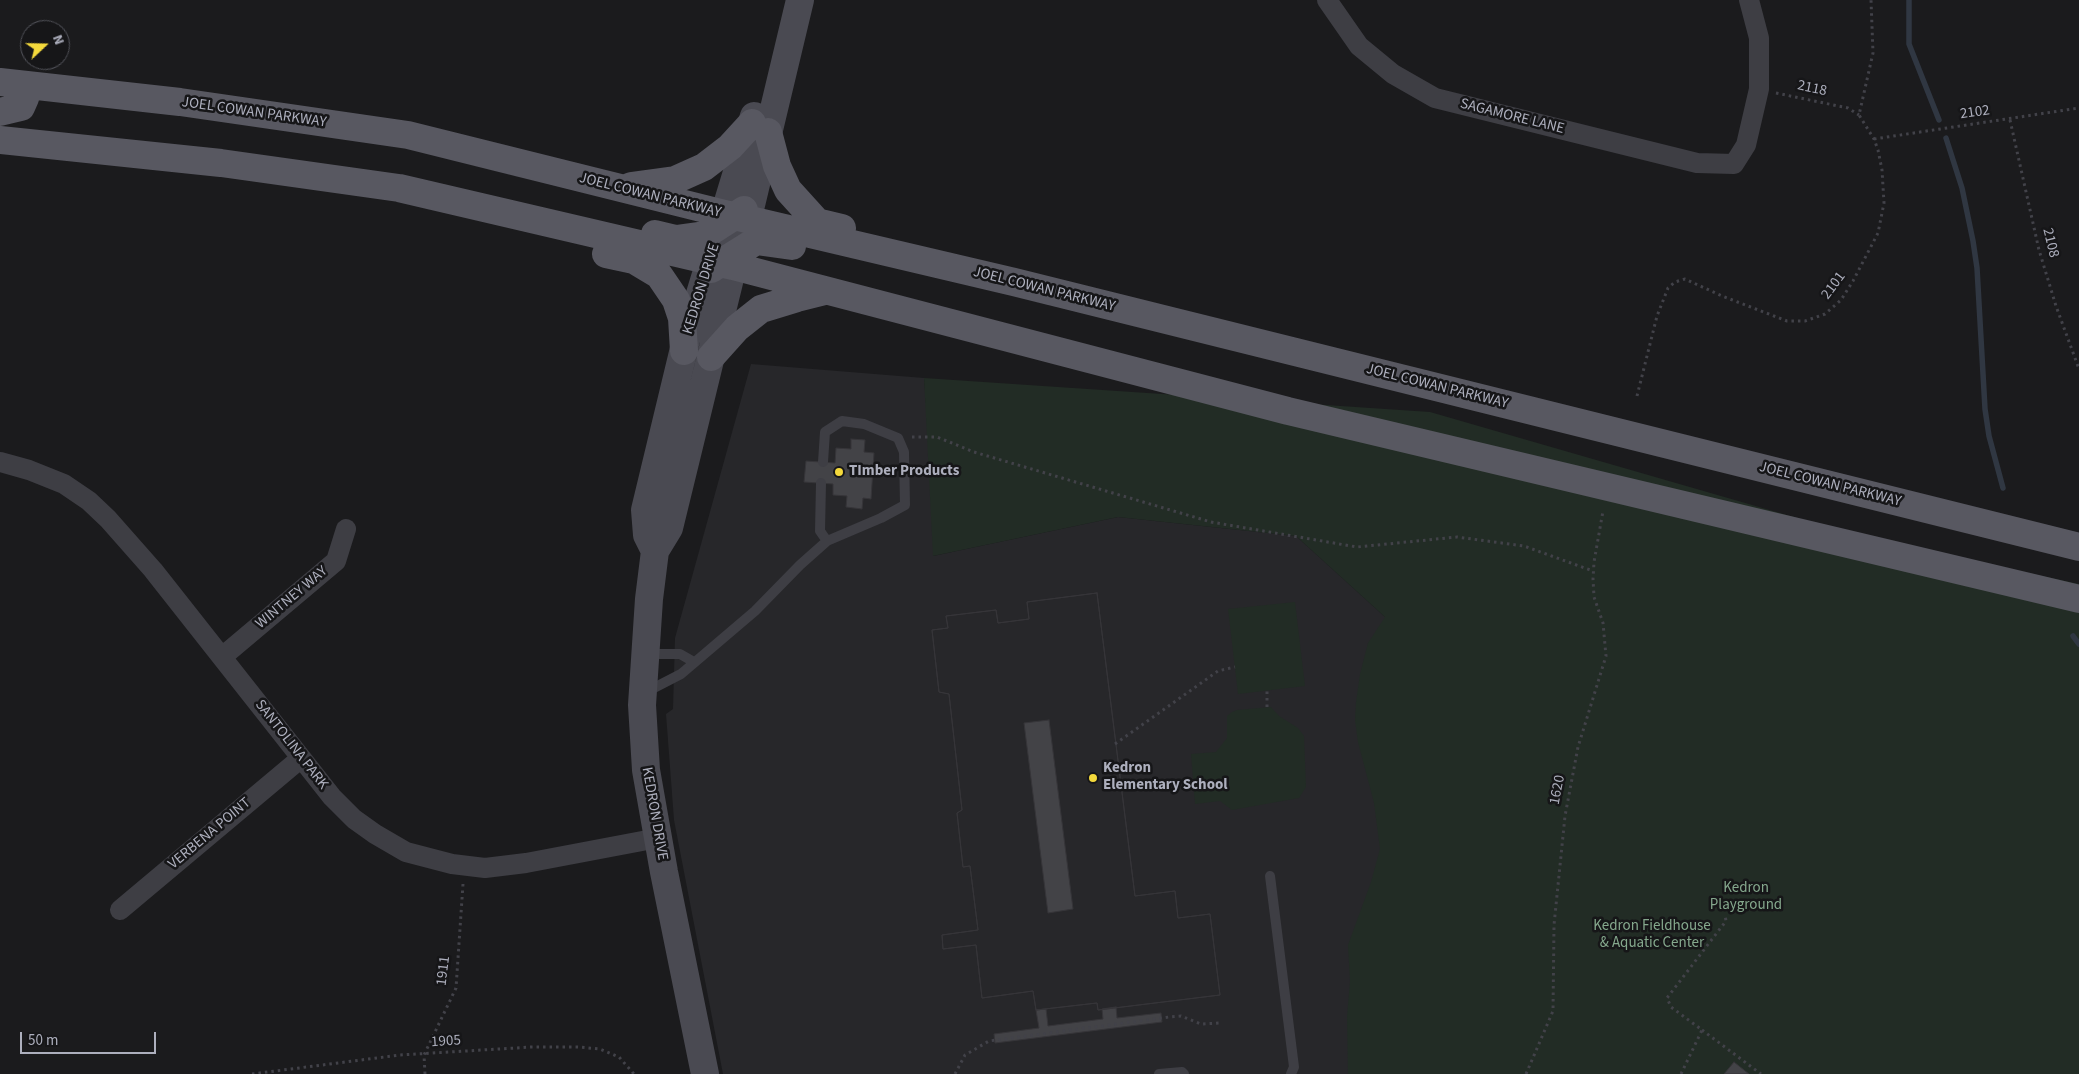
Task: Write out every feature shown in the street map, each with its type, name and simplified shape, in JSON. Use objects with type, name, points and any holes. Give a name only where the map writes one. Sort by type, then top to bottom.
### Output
[{"type":"main road","points":[[0,112],[21,107],[25,98],[9,83]]},
{"type":"main road","name":"JOEL COWAN PARKWAY","points":[[9,83],[180,102],[408,136],[617,188],[1014,282],[2079,546]]},
{"type":"main road","points":[[617,188],[675,180],[704,168],[730,147],[760,127],[788,190],[817,222],[968,259],[1014,282]]},
{"type":"main road","points":[[0,140],[221,163],[399,188],[721,263],[1297,413],[2079,599]]},
{"type":"main road","points":[[399,188],[442,187],[561,211],[676,239],[706,235],[735,216]]},
{"type":"main road","points":[[399,188],[445,215],[538,240],[634,260],[659,275],[676,300],[682,318],[684,351]]},
{"type":"main road","points":[[721,263],[756,241],[784,244],[951,285],[996,292],[1050,292]]},
{"type":"main road","points":[[711,357],[737,328],[761,310],[797,298],[828,291]]},
{"type":"street","name":"KEDRON DRIVE","points":[[655,551],[647,535],[645,510],[684,351],[721,263],[760,127],[788,0]]},
{"type":"street","name":"KEDRON DRIVE","points":[[760,127],[782,80],[800,0]]},
{"type":"street","name":"SAGAMORE LANE","points":[[1327,0],[1359,46],[1393,74],[1435,98],[1697,163],[1734,164],[1746,145],[1759,89]]},
{"type":"street","points":[[1749,0],[1759,38],[1759,89]]},
{"type":"street","name":"KEDRON DRIVE","points":[[705,1074],[646,770],[643,694],[644,654],[655,551],[669,528],[711,357],[721,263]]},
{"type":"street","name":"SANTOLINA PARK","points":[[0,462],[29,470],[64,484],[89,501],[128,539],[300,759],[332,796],[354,818],[375,834],[406,852],[464,866],[485,868],[526,864],[658,838]]},
{"type":"street","name":"WINTNEY WAY","points":[[222,657],[336,562],[346,529]]},
{"type":"street","name":"VERBENA POINT","points":[[120,910],[300,759]]},
{"type":"lane","points":[[643,694],[681,674],[755,612],[827,540],[881,518],[905,505],[904,452],[898,438],[864,424],[842,422],[825,432],[823,462]]},
{"type":"lane","points":[[821,483],[820,531],[827,540]]},
{"type":"lane","points":[[644,654],[680,654],[694,662]]},
{"type":"lane","points":[[1270,876],[1294,1067],[1290,1074]]},
{"type":"lane","points":[[1159,1074],[1182,1072],[1184,1074]]},
{"type":"path","points":[[1859,116],[1873,53],[1872,0]]},
{"type":"path","name":"2118","points":[[1759,89],[1848,108],[1859,116]]},
{"type":"path","name":"2102","points":[[1874,139],[2010,120],[2079,108]]},
{"type":"path","name":"2101","points":[[1637,396],[1657,316],[1668,288],[1675,282],[1685,279],[1722,296],[1787,321],[1805,321],[1825,314],[1841,300],[1878,233],[1884,203],[1882,170],[1874,139],[1859,116]]},
{"type":"path","name":"2108","points":[[2010,120],[2039,250],[2056,306],[2079,370]]},
{"type":"path","points":[[898,438],[937,437],[974,452],[1211,522],[1357,547],[1457,537],[1524,546],[1593,571]]},
{"type":"path","name":"1620","points":[[1526,1074],[1553,1011],[1554,925],[1565,816],[1578,747],[1606,656],[1603,623],[1594,597],[1593,571],[1603,511]]},
{"type":"path","points":[[1116,744],[1218,671],[1235,667]]},
{"type":"path","points":[[1267,690],[1267,707]]},
{"type":"path","name":"1911","points":[[425,1074],[424,1055],[456,988],[464,866]]},
{"type":"path","points":[[1725,914],[1726,921],[1667,998],[1671,1007],[1761,1074]]},
{"type":"path","points":[[954,1074],[965,1054],[989,1041],[1181,1016],[1201,1024],[1220,1024]]},
{"type":"path","points":[[1681,1074],[1702,1030]]},
{"type":"path","name":"1905","points":[[252,1074],[400,1055],[532,1047],[600,1049],[619,1057],[634,1074]]},
{"type":"shaded area","name":"Kedron Elementary School","points":[[751,364],[924,378],[936,529],[933,556],[1118,517],[1296,536],[1516,736],[1511,1074],[723,1074],[674,820],[666,714],[673,709],[675,638]]},
{"type":"green space","points":[[924,378],[1430,412],[1863,537],[2079,584],[2079,1074],[1348,1074],[1347,1017],[1350,981],[1348,945],[1371,882],[1380,849],[1374,803],[1358,742],[1355,720],[1356,702],[1360,674],[1368,643],[1385,617],[1296,536],[1118,517],[933,556]]},
{"type":"green space","points":[[1295,602],[1305,686],[1238,694],[1228,609]]},
{"type":"green space","points":[[1271,707],[1279,716],[1298,728],[1304,736],[1306,787],[1299,798],[1232,810],[1220,801],[1195,804],[1191,754],[1216,752],[1227,738],[1227,716],[1232,712]]},
{"type":"building","name":"TImber Products","points":[[851,439],[865,440],[864,452],[874,453],[871,499],[863,498],[862,509],[846,507],[847,496],[833,495],[833,484],[804,482],[806,461],[835,463],[836,448],[851,449]]},
{"type":"building","name":"Kedron Elementary School","points":[[1097,593],[1135,896],[1175,891],[1178,918],[1210,914],[1220,995],[1098,1010],[1097,1003],[1036,1010],[1033,991],[982,998],[976,945],[943,949],[942,935],[978,930],[970,866],[963,867],[957,813],[962,810],[949,694],[939,692],[932,630],[948,628],[946,616],[996,610],[998,623],[1029,619],[1027,602]],"holes":[[[1049,720],[1073,909],[1048,913],[1024,723]]]},
{"type":"building","name":"Kedron Elementary School","points":[[1097,593],[1135,896],[1175,891],[1178,918],[1210,914],[1220,995],[1098,1010],[1097,1003],[1036,1010],[1033,991],[982,998],[976,945],[943,949],[942,935],[978,930],[970,866],[963,867],[957,813],[962,810],[949,694],[939,692],[932,630],[948,628],[946,616],[996,610],[998,623],[1029,619],[1027,602]]},
{"type":"building","points":[[1116,1007],[1117,1018],[1161,1013],[1162,1022],[995,1043],[994,1034],[1039,1028],[1036,1010],[1046,1009],[1048,1026],[1103,1019],[1102,1009]]},
{"type":"building","points":[[1734,1062],[1749,1074],[1724,1074]]},
{"type":"waterway","points":[[1909,0],[1909,44],[1939,120]]},
{"type":"waterway","points":[[1946,138],[1962,188],[1973,241],[1977,268],[1985,409],[1989,436],[2003,488]]},
{"type":"waterway","points":[[2073,636],[2079,644]]},
{"type":"place","name":"TImber Products","points":[[839,472]]},
{"type":"place","name":"Kedron Elementary School","points":[[1093,778]]},
{"type":"park label","name":"Kedron Playground","points":[[1746,898]]},
{"type":"park label","name":"Kedron Fieldhouse & Aquatic Center","points":[[1652,936]]}]
